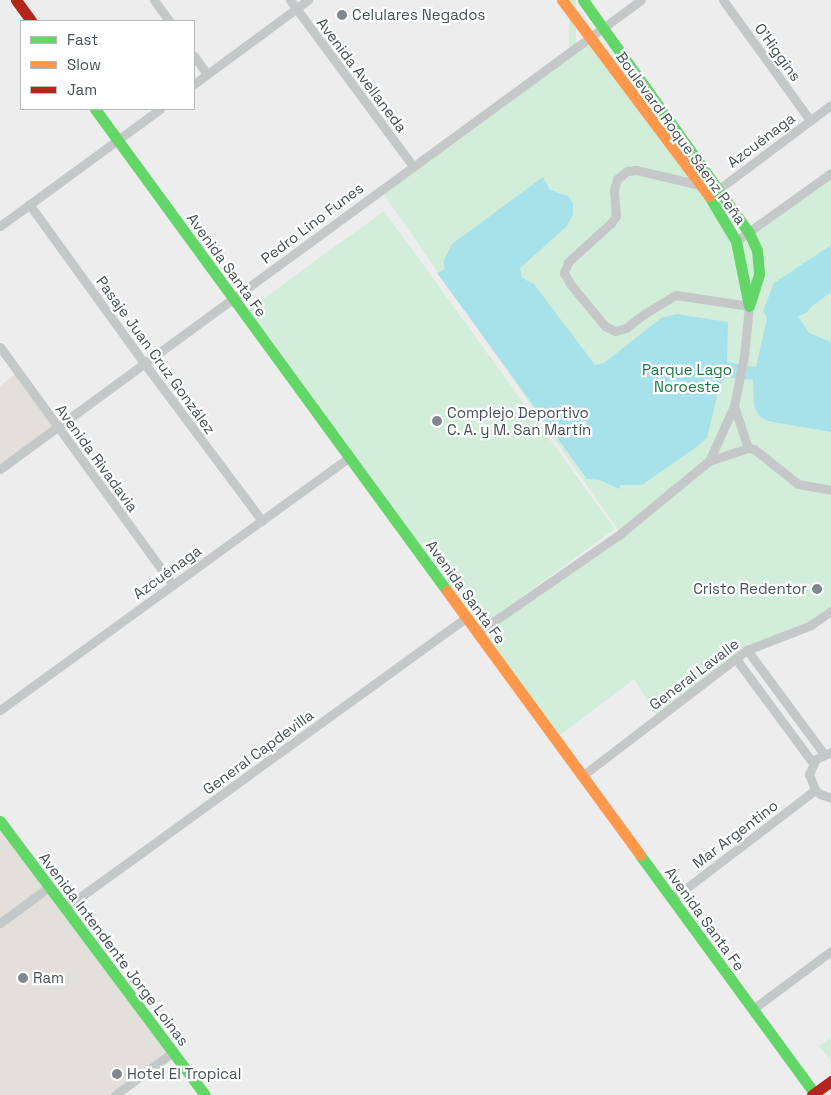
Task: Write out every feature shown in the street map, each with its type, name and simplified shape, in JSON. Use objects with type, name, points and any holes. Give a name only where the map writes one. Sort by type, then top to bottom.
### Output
[{"type":"street","points":[[16,0],[30,20]]},
{"type":"street","points":[[154,0],[168,20]]},
{"type":"street","name":"Avenida Avellaneda","points":[[290,0],[413,166]]},
{"type":"street","points":[[195,83],[308,0]]},
{"type":"street","name":"Boulevard Roque Sáenz Peña","points":[[562,0],[709,197],[736,241],[749,306]]},
{"type":"street","name":"Boulevard Roque Sáenz Peña","points":[[583,0],[720,189],[749,233],[757,250],[759,274],[749,306],[744,356],[734,406],[709,461]]},
{"type":"street","name":"Pedro Lino Funes","points":[[0,469],[641,0]]},
{"type":"street","name":"O'Higgins","points":[[723,0],[810,120]]},
{"type":"street","points":[[195,57],[207,74]]},
{"type":"street","name":"Azcuénaga","points":[[709,197],[831,105]]},
{"type":"street","name":"Avenida Santa Fe","points":[[96,110],[814,1094]]},
{"type":"street","points":[[0,226],[159,110]]},
{"type":"street","points":[[700,185],[636,170],[627,171],[617,179],[614,190],[616,216],[612,223],[568,262],[564,273],[571,285],[605,326],[615,331],[626,328],[644,314],[676,295],[749,306]]},
{"type":"street","points":[[736,241],[831,172]]},
{"type":"street","name":"Pasaje Juan Cruz González","points":[[29,204],[144,363],[262,521]]},
{"type":"street","name":"Avenida Rivadavia","points":[[0,347],[173,585]]},
{"type":"street","points":[[734,406],[748,448]]},
{"type":"street","points":[[477,633],[620,534],[709,461],[748,448],[761,453],[798,484],[831,490]]},
{"type":"street","name":"Azcuénaga","points":[[0,710],[349,457]]},
{"type":"street","name":"General Lavalle","points":[[582,776],[748,650],[811,625],[831,611]]},
{"type":"street","name":"General Capdevilla","points":[[65,908],[466,618]]},
{"type":"street","points":[[748,650],[828,753],[813,763],[810,780],[815,790],[831,798]]},
{"type":"street","points":[[736,659],[813,763]]},
{"type":"street","name":"Mar Argentino","points":[[672,899],[815,790]]},
{"type":"street","name":"Avenida Intendente Jorge Loinas","points":[[0,820],[204,1095]]},
{"type":"street","points":[[0,923],[49,887]]},
{"type":"street","points":[[753,1009],[831,951]]},
{"type":"street","points":[[115,1095],[173,1052]]},
{"type":"street","points":[[814,1094],[831,1081]]},
{"type":"shaded area","points":[[18,372],[57,427],[0,469],[0,386]]},
{"type":"shaded area","points":[[0,821],[173,1052],[115,1095],[0,1095]]},
{"type":"green space","points":[[569,0],[576,0],[576,206],[569,206]]},
{"type":"green space","name":"Parque Lago Noroeste","points":[[589,37],[736,241],[831,173],[831,611],[760,645],[658,718],[634,679],[555,739],[477,633],[620,533],[380,189]]},
{"type":"green space","name":"Complejo Deportivo C. A. y M. San Martín","points":[[384,211],[615,529],[480,627],[249,309]]},
{"type":"green space","points":[[831,1037],[831,1061],[819,1046]]},
{"type":"water","points":[[543,177],[550,190],[568,196],[573,203],[573,215],[566,227],[520,268],[522,278],[534,284],[595,365],[604,363],[661,318],[677,314],[728,322],[727,362],[756,367],[767,318],[763,311],[774,283],[831,245],[831,292],[806,313],[798,316],[809,333],[831,342],[831,432],[768,421],[759,416],[754,406],[753,380],[727,377],[720,384],[707,438],[695,448],[642,485],[621,485],[619,489],[600,480],[587,479],[437,273],[445,269],[443,262],[452,244]]},
{"type":"traffic: fast","points":[[583,0],[749,233],[757,250],[759,274],[750,303]]},
{"type":"traffic: fast","points":[[96,110],[447,591]]},
{"type":"traffic: fast","points":[[709,196],[736,241],[749,306]]},
{"type":"traffic: fast","points":[[0,821],[205,1095]]},
{"type":"traffic: fast","points":[[640,855],[814,1093]]},
{"type":"traffic: slow","points":[[562,0],[709,196]]},
{"type":"traffic: slow","points":[[447,591],[640,855]]},
{"type":"traffic: jam","points":[[16,0],[30,20]]},
{"type":"traffic: jam","points":[[812,1095],[831,1081]]},
{"type":"place","name":"Celulares Negados","points":[[342,15]]},
{"type":"place","name":"Complejo Deportivo C. A. y M. San Martín","points":[[437,421]]},
{"type":"place","name":"Cristo Redentor","points":[[817,589]]},
{"type":"place","name":"Ram","points":[[23,978]]},
{"type":"place","name":"Hotel El Tropical","points":[[117,1074]]}]
